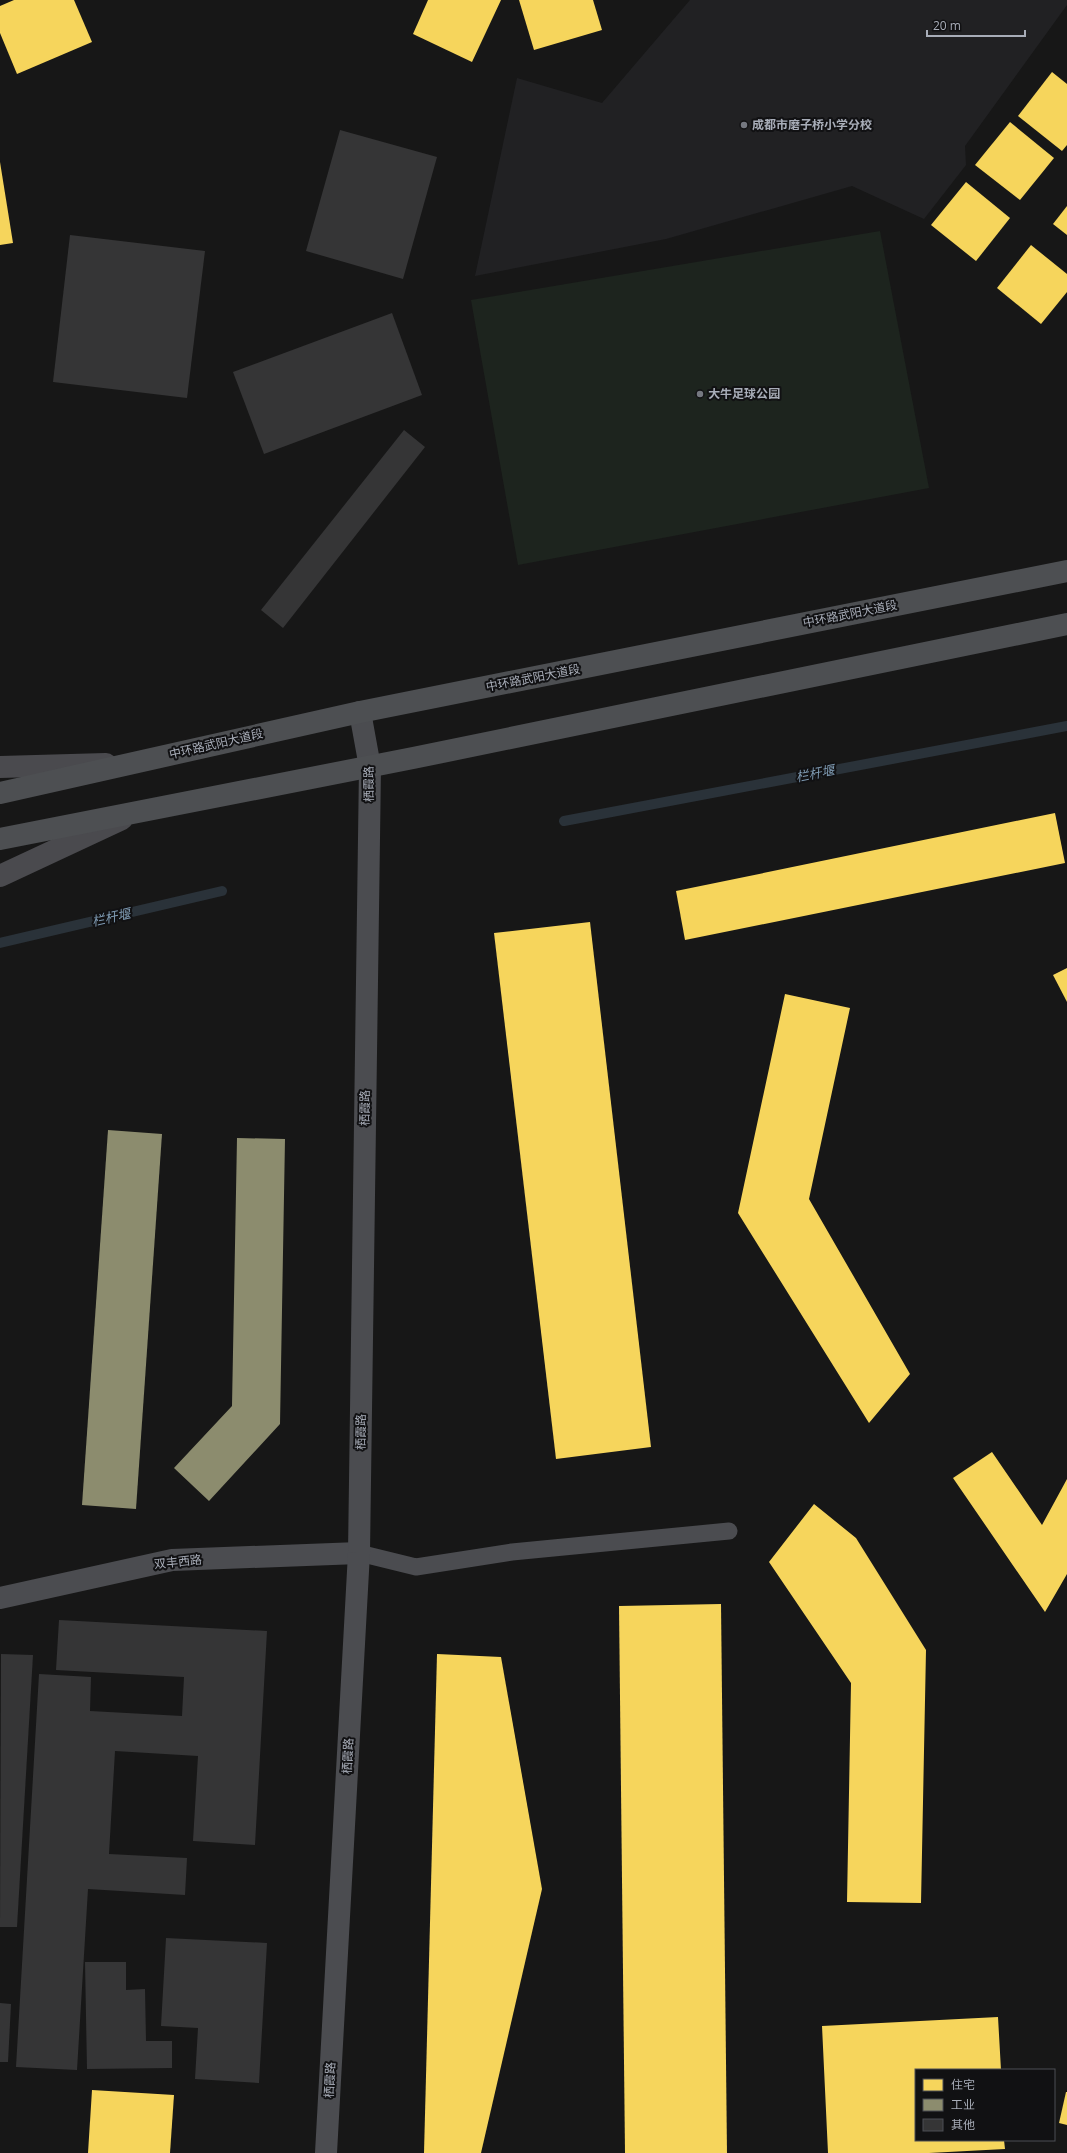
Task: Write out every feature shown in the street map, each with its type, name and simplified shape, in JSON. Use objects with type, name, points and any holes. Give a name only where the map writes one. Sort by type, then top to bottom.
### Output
[{"type":"main road","name":"中环路武阳大道段","points":[[0,793],[360,712],[1067,571]]},
{"type":"main road","points":[[0,839],[370,766],[1067,624]]},
{"type":"main road","points":[[0,767],[135,763]]},
{"type":"main road","points":[[0,876],[135,813]]},
{"type":"street","name":"栖霞路","points":[[326,2153],[359,1553],[370,766],[360,712]]},
{"type":"street","name":"双丰西路","points":[[0,1598],[172,1560],[359,1553]]},
{"type":"lane","points":[[359,1553],[416,1567],[512,1552],[730,1531]]},
{"type":"shaded area","name":"成都市磨子桥小学分校","points":[[690,0],[1067,0],[1067,5],[965,146],[966,165],[924,219],[852,186],[666,239],[475,276],[517,78],[602,103]]},
{"type":"shaded area","name":"大牛足球公园","points":[[880,231],[929,488],[518,565],[471,300]]},
{"type":"building: 住宅","points":[[14,0],[74,0],[92,42],[17,74],[0,33],[0,6]]},
{"type":"building: 住宅","points":[[428,0],[501,0],[472,62],[413,34]]},
{"type":"building: 住宅","points":[[519,0],[593,0],[602,30],[534,50]]},
{"type":"building: 住宅","points":[[1052,72],[1067,84],[1067,145],[1062,151],[1018,116]]},
{"type":"building: 住宅","points":[[1010,122],[1054,158],[1020,200],[975,165]]},
{"type":"building: 住宅","points":[[0,162],[13,243],[0,245]]},
{"type":"building: 住宅","points":[[966,182],[1010,218],[976,261],[931,225]]},
{"type":"building: 住宅","points":[[1067,206],[1067,235],[1053,224]]},
{"type":"building: 住宅","points":[[1031,245],[1067,274],[1067,292],[1041,324],[997,288]]},
{"type":"building: 住宅","points":[[1055,813],[1065,863],[685,940],[676,891]]},
{"type":"building: 住宅","points":[[590,922],[651,1447],[556,1459],[494,933]]},
{"type":"building: 住宅","points":[[1067,968],[1067,1002],[1053,975]]},
{"type":"building: 住宅","points":[[785,994],[850,1008],[809,1199],[910,1374],[869,1423],[738,1213]]},
{"type":"building: 住宅","points":[[992,1452],[1042,1525],[1067,1479],[1067,1574],[1045,1612],[953,1478]]},
{"type":"building: 住宅","points":[[814,1504],[856,1538],[926,1650],[921,1903],[847,1902],[851,1683],[769,1562]]},
{"type":"building: 住宅","points":[[721,1604],[727,2153],[625,2153],[619,1606]]},
{"type":"building: 住宅","points":[[437,1654],[501,1657],[542,1889],[481,2153],[424,2153]]},
{"type":"building: 住宅","points":[[998,2017],[1001,2069],[915,2069],[915,2141],[1004,2141],[1005,2149],[929,2153],[828,2153],[822,2026]]},
{"type":"building: 住宅","points":[[92,2090],[174,2095],[170,2153],[88,2153]]},
{"type":"building: 住宅","points":[[1067,2092],[1067,2125],[1059,2123]]},
{"type":"building: 工业","points":[[108,1130],[162,1134],[136,1509],[82,1505]]},
{"type":"building: 工业","points":[[237,1138],[285,1139],[280,1424],[209,1501],[174,1468],[232,1406]]},
{"type":"building: 其他","points":[[340,130],[437,157],[403,279],[306,251]]},
{"type":"building: 其他","points":[[70,235],[205,251],[187,398],[53,382]]},
{"type":"building: 其他","points":[[392,313],[422,395],[264,454],[233,372]]},
{"type":"building: 其他","points":[[404,430],[425,447],[283,628],[261,610]]},
{"type":"building: 其他","points":[[59,1620],[267,1631],[255,1845],[193,1841],[198,1756],[115,1751],[109,1854],[187,1858],[185,1895],[88,1889],[77,2070],[16,2067],[39,1674],[91,1677],[90,1711],[182,1716],[184,1677],[56,1670]]},
{"type":"building: 其他","points":[[1,1654],[33,1655],[17,1927],[0,1927]]},
{"type":"building: 其他","points":[[166,1938],[267,1943],[259,2083],[195,2079],[198,2028],[161,2026]]},
{"type":"building: 其他","points":[[85,1962],[126,1962],[126,1990],[145,1989],[146,2041],[172,2041],[172,2068],[87,2069]]},
{"type":"building: 其他","points":[[0,2003],[11,2004],[8,2062],[0,2062]]},
{"type":"waterway","name":"栏杆堰","points":[[564,821],[1067,726]]},
{"type":"waterway","name":"栏杆堰","points":[[0,943],[222,891]]},
{"type":"place","name":"成都市磨子桥小学分校","points":[[744,125]]},
{"type":"place","name":"大牛足球公园","points":[[700,394]]}]
